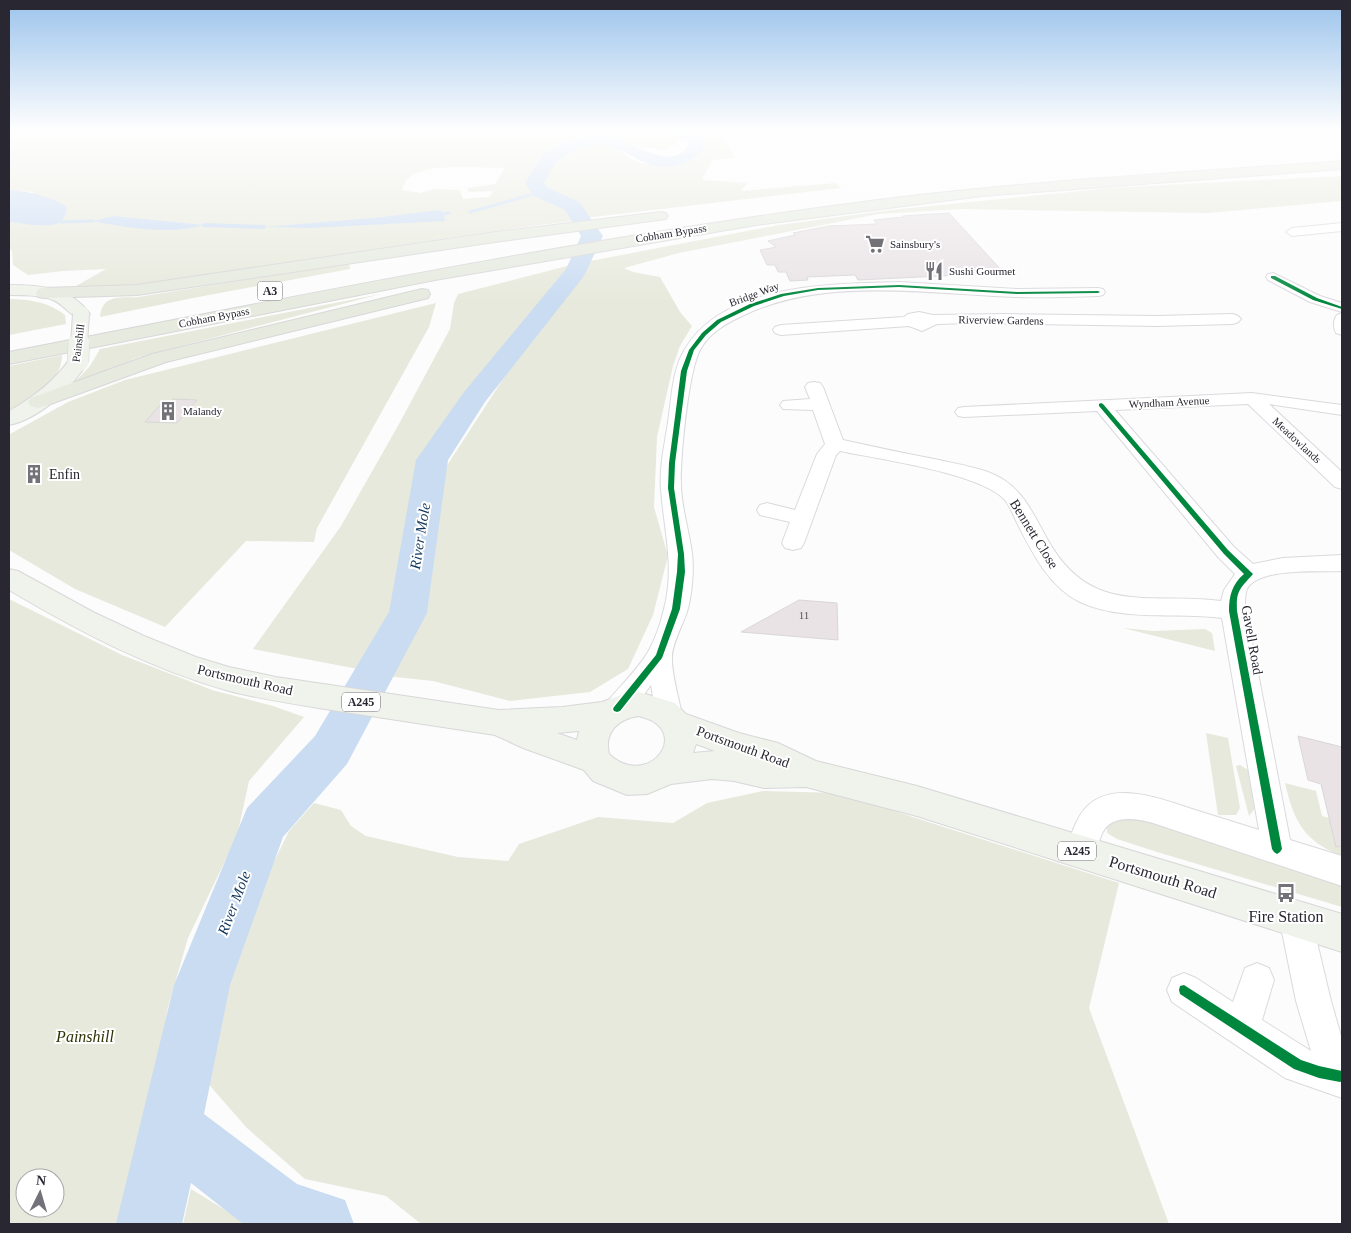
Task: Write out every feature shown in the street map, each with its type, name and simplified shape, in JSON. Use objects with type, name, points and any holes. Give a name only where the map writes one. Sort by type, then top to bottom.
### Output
[{"type":"highway","name":"Cobham Bypass","points":[[9,342],[187,306],[533,244],[646,230],[883,193],[930,189]]},
{"type":"highway","points":[[44,293],[137,290],[646,230],[751,221],[865,206],[1039,189]]},
{"type":"highway","points":[[828,197],[883,193]]},
{"type":"highway","points":[[38,402],[97,378],[159,358],[515,272],[646,230],[678,214]]},
{"type":"highway","name":"Cobham Bypass","points":[[9,358],[533,244]]},
{"type":"main road","name":"Painshill","points":[[12,419],[38,402],[62,382],[78,361],[81,314],[73,303],[65,298],[13,289]]},
{"type":"main road","name":"Portsmouth Road","points":[[9,578],[109,632],[156,654],[214,675],[276,689],[499,723],[562,720],[612,711]]},
{"type":"main road","points":[[639,704],[660,709],[672,719],[681,742],[680,752],[675,762],[667,770],[646,780],[622,780],[602,769],[595,760],[591,740],[594,731],[612,711],[639,704]]},
{"type":"main road","name":"Portsmouth Road","points":[[672,719],[738,746],[767,753],[810,774],[916,801],[1342,933]]},
{"type":"main road","name":"Portsmouth Road","points":[[499,723],[534,739],[595,760]]},
{"type":"main road","name":"Portsmouth Road","points":[[667,770],[712,765],[734,767],[764,774],[810,774]]},
{"type":"street","points":[[1292,232],[1342,227]]},
{"type":"street","points":[[1273,277],[1315,299],[1342,308]]},
{"type":"street","name":"Bridge Way","points":[[612,711],[659,656],[676,609],[681,572],[680,540],[673,503],[671,475],[682,377],[689,355],[704,334],[719,321],[752,304],[783,295],[812,290],[899,286],[1010,293],[1098,292]]},
{"type":"street","name":"Riverview Gardens","points":[[1044,293],[1071,321]]},
{"type":"street","name":"Riverview Gardens","points":[[781,331],[911,321],[911,318],[919,316],[930,320],[984,318],[1071,321],[1202,321],[1233,319]]},
{"type":"street","points":[[1342,318],[1342,330]]},
{"type":"street","points":[[1202,321],[1220,336]]},
{"type":"street","points":[[983,394],[994,410]]},
{"type":"street","points":[[789,405],[817,396],[834,444],[827,454],[793,543]]},
{"type":"street","name":"Wyndham Avenue","points":[[964,412],[1252,398],[1283,400],[1342,410]]},
{"type":"street","name":"Meadowlands","points":[[1252,398],[1342,483]]},
{"type":"street","points":[[1101,405],[1226,552],[1250,574],[1274,568],[1342,563]]},
{"type":"street","name":"Bennett Close","points":[[834,444],[955,469],[995,483],[1012,496],[1061,576],[1073,587],[1097,599],[1125,606],[1198,607],[1233,611]]},
{"type":"street","points":[[767,510],[802,518]]},
{"type":"street","name":"Gavell Road","points":[[1250,574],[1240,580],[1235,589],[1232,597],[1233,611],[1277,849]]},
{"type":"street","name":"Bridge Way","points":[[659,656],[672,719]]},
{"type":"street","points":[[1082,852],[1090,824],[1098,816],[1116,806],[1126,804],[1153,810],[1342,871]]},
{"type":"street","points":[[1295,917],[1322,1028],[1341,1078]]},
{"type":"street","points":[[1242,1028],[1257,980]]},
{"type":"street","points":[[1184,990],[1298,1065],[1341,1078]]},
{"type":"green space","points":[[9,189],[403,189],[402,190],[420,193],[434,189],[460,190],[463,199],[489,197],[494,191],[469,192],[467,189],[533,189],[541,198],[557,202],[567,208],[575,221],[461,236],[199,278],[125,286],[76,286],[106,269],[28,275],[13,265],[12,251],[9,248],[9,222],[30,224],[33,192]]},
{"type":"green space","points":[[546,189],[743,189],[741,191],[770,189],[836,189],[585,218],[573,205]]},
{"type":"green space","points":[[1105,189],[1342,189],[1342,201],[1208,213],[962,209],[879,214],[679,253],[624,268],[633,272],[660,277],[680,312],[692,326],[680,346],[673,366],[657,437],[654,507],[668,556],[653,615],[628,669],[590,692],[510,701],[433,681],[386,676],[428,604],[446,467],[505,376],[580,278],[590,261],[779,225],[890,210]]},
{"type":"green space","points":[[349,263],[350,269],[100,317],[104,304],[113,299],[138,297]]},
{"type":"green space","points":[[571,265],[568,272],[449,415],[418,466],[393,612],[358,669],[253,649],[341,526],[450,329],[454,303],[458,294]]},
{"type":"green space","points":[[381,294],[139,357],[73,384],[90,366],[100,349]]},
{"type":"green space","points":[[9,299],[31,301],[52,307],[65,315],[66,324],[9,335]]},
{"type":"green space","points":[[436,303],[429,327],[317,528],[314,542],[246,541],[165,627],[75,589],[9,550],[10,434],[68,402],[125,380]]},
{"type":"green space","points":[[62,355],[61,365],[51,382],[35,395],[9,410],[9,366]]},
{"type":"green space","points":[[9,599],[122,655],[212,690],[273,706],[304,717],[249,781],[237,836],[188,938],[168,1007],[145,1135],[120,1224],[9,1224]]},
{"type":"green space","points":[[1123,628],[1153,631],[1205,629],[1212,633],[1215,651]]},
{"type":"green space","points":[[1206,733],[1228,738],[1240,808],[1236,815],[1218,815]]},
{"type":"green space","points":[[1240,765],[1250,771],[1256,807],[1249,816],[1236,766]]},
{"type":"green space","points":[[1285,783],[1316,791],[1322,816],[1342,822],[1342,856],[1318,844],[1310,837],[1292,809]]},
{"type":"green space","points":[[763,791],[838,793],[1119,883],[1089,1008],[1169,1224],[421,1224],[386,1196],[305,1179],[247,1128],[204,1079],[201,1063],[239,934],[289,831],[314,803],[341,810],[351,826],[366,836],[458,857],[508,861],[519,844],[598,817],[673,823],[707,803]]},
{"type":"green space","points":[[1127,813],[1279,858],[1342,879],[1342,907],[1157,852],[1117,839],[1107,833],[1107,823]]},
{"type":"green space","points":[[191,1189],[248,1224],[183,1224]]},
{"type":"water","points":[[9,190],[39,195],[60,203],[67,207],[65,215],[61,222],[50,225],[9,222]]},
{"type":"water","points":[[440,210],[444,214],[445,221],[310,228],[264,227],[374,218]]},
{"type":"water","points":[[114,216],[204,225],[178,230],[163,230],[134,228],[93,221]]},
{"type":"building","name":"Sainsbury's","points":[[949,213],[1004,273],[858,280],[855,275],[807,277],[808,280],[790,281],[786,272],[778,272],[775,265],[767,265],[760,250],[776,247],[768,241],[795,235],[793,233],[829,226],[877,224],[874,220],[903,216]]},
{"type":"building","name":"Malandy","points":[[173,399],[197,400],[177,423],[145,422],[161,404],[168,405]]},
{"type":"building","points":[[799,600],[837,603],[838,640],[741,632]]},
{"type":"building","points":[[1298,736],[1342,747],[1342,846],[1336,847],[1321,784],[1308,780]]},
{"type":"waterway","name":"River Mole","points":[[149,1224],[202,985],[264,824],[331,750],[408,613],[432,460],[474,398],[576,271],[592,236],[572,206],[541,192],[538,189]]},
{"type":"waterway","points":[[470,212],[541,192]]},
{"type":"waterway","points":[[444,214],[449,213]]},
{"type":"waterway","points":[[61,222],[93,221]]},
{"type":"waterway","points":[[204,225],[264,227]]},
{"type":"waterway","name":"River Mole","points":[[171,1127],[280,1212],[321,1224]]},
{"type":"cycle path","points":[[1273,277],[1315,299],[1342,308]]},
{"type":"cycle path","points":[[617,709],[659,656],[676,609],[681,572],[681,554],[671,488],[672,463],[684,371],[692,350],[704,334],[719,321],[752,305],[783,295],[818,289],[899,286],[1017,293],[1098,292]]},
{"type":"cycle path","points":[[1101,405],[1226,552],[1249,574],[1240,582],[1235,590],[1233,611],[1277,849]]},
{"type":"cycle path","points":[[1184,990],[1298,1065],[1340,1076]]},
{"type":"place","name":"Sainsbury's","points":[[875,244]]},
{"type":"place","name":"Sushi Gourmet","points":[[934,271]]},
{"type":"place","name":"Malandy","points":[[168,411]]},
{"type":"place","name":"Enfin","points":[[34,474]]},
{"type":"place","name":"Fire Station","points":[[1286,893]]}]
